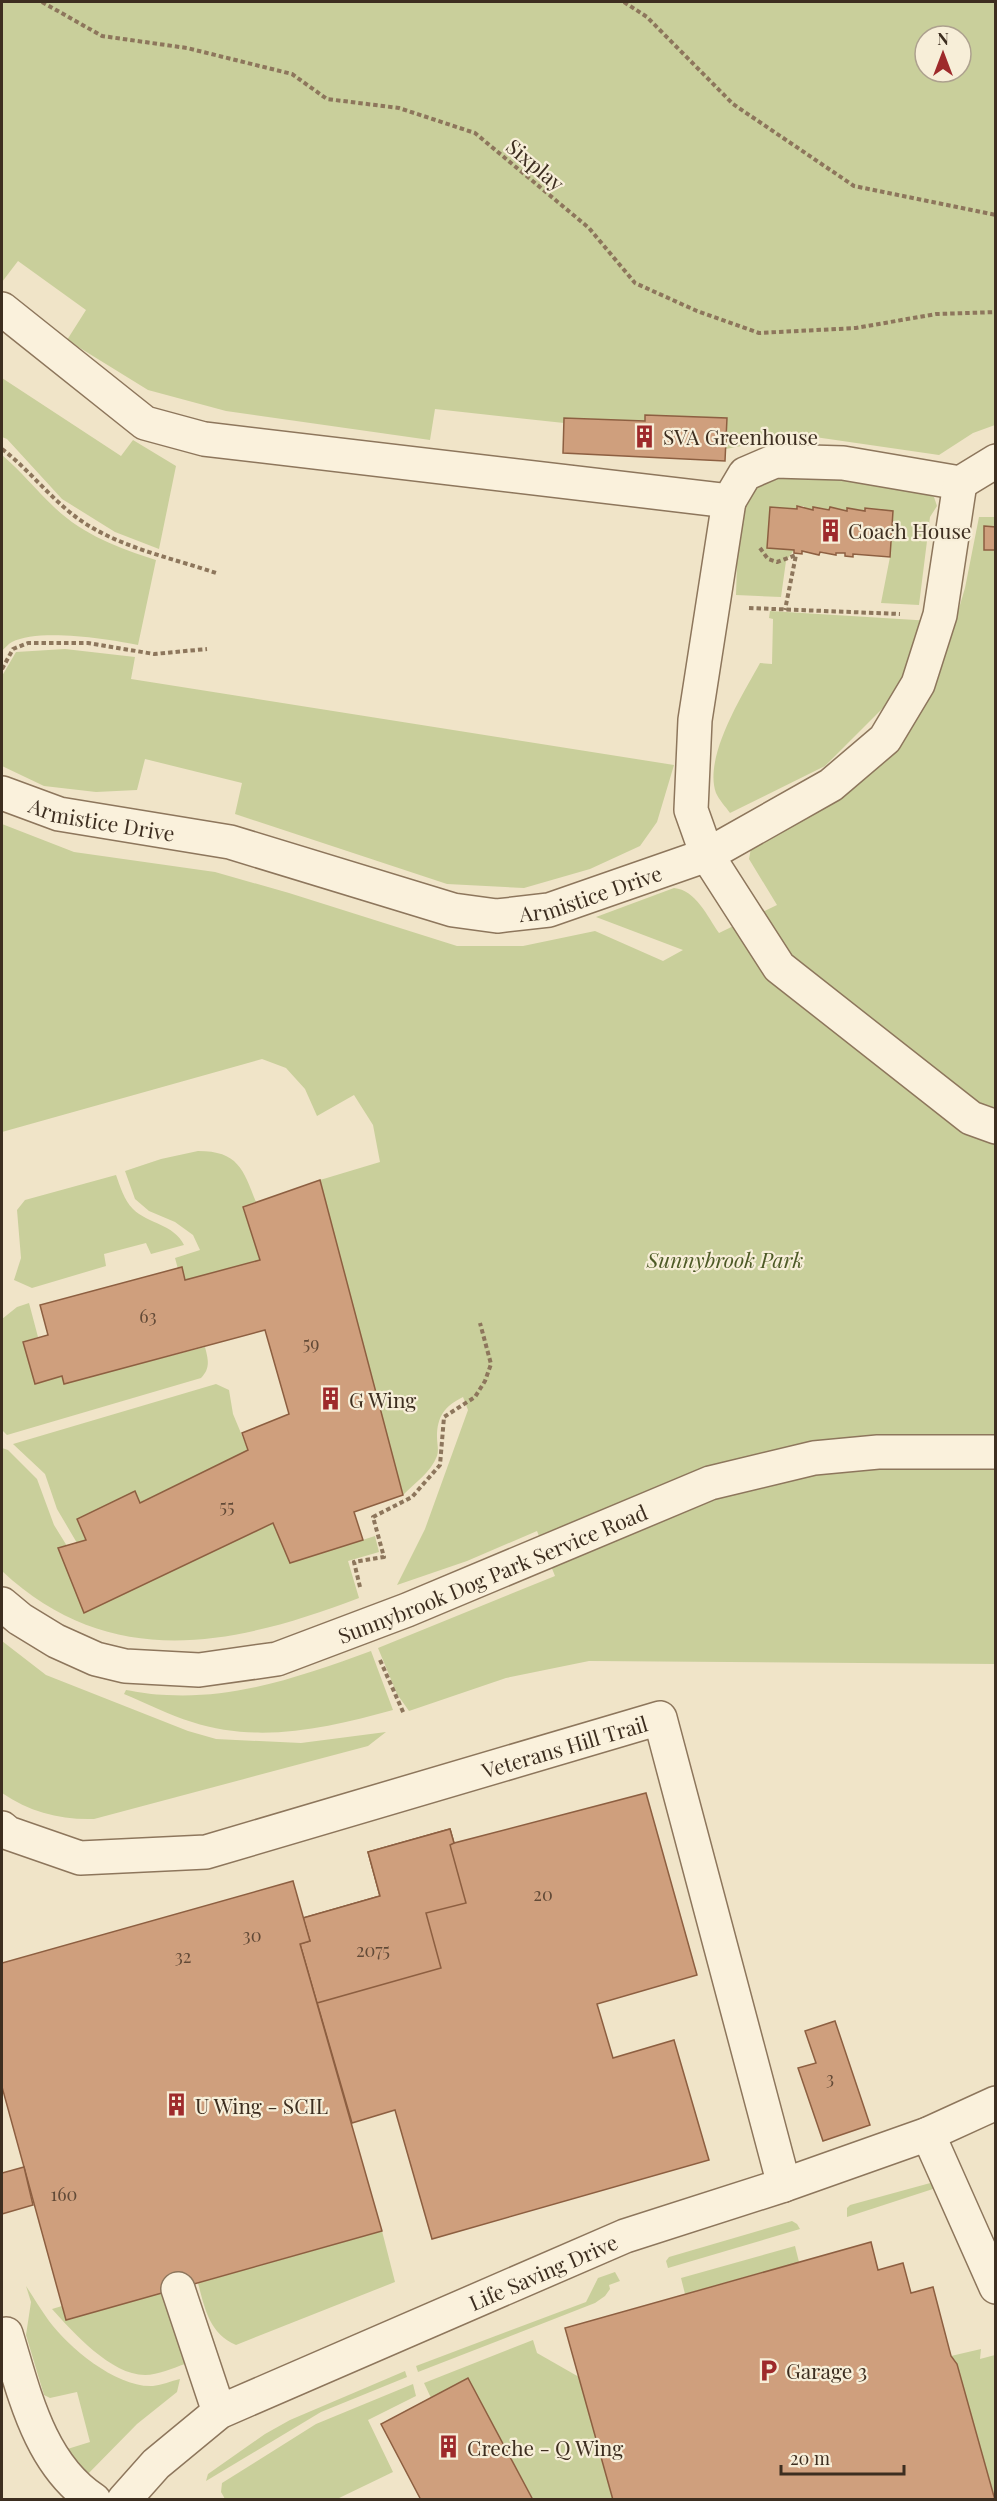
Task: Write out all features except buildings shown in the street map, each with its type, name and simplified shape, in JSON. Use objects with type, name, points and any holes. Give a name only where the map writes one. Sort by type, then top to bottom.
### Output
[{"type":"lane","points":[[2,309],[145,423],[204,439],[729,501]]},
{"type":"lane","points":[[996,462],[960,483],[843,463],[775,461],[745,474],[729,501],[712,606],[695,720],[691,810],[707,855],[779,967],[971,1118],[996,1127]]},
{"type":"lane","name":"Armistice Drive","points":[[2,793],[59,814],[230,842],[453,910],[497,916],[549,910],[707,855],[831,785],[885,739],[918,684],[940,615],[960,483]]},
{"type":"lane","name":"Sunnybrook Dog Park Service Road","points":[[2,1604],[56,1641],[96,1659],[125,1666],[199,1670],[277,1659],[370,1625],[710,1483],[814,1458],[878,1452],[996,1452]]},
{"type":"lane","name":"Veterans Hill Trail","points":[[2,1828],[9,1833],[80,1858],[206,1852],[660,1718],[784,2185]]},
{"type":"lane","name":"Life Saving Drive","points":[[124,2499],[156,2464],[219,2412],[625,2236],[784,2185],[928,2134],[996,2103]]},
{"type":"lane","points":[[928,2134],[996,2287]]},
{"type":"lane","points":[[178,2289],[219,2412]]},
{"type":"lane","points":[[3,2333],[28,2404],[51,2456],[81,2491],[94,2499]]},
{"type":"path","name":"Sixplay","points":[[42,2],[102,36],[187,48],[292,74],[327,99],[399,108],[475,133],[589,228],[635,283],[697,311],[759,333],[856,328],[936,314],[996,312]]},
{"type":"path","points":[[624,2],[647,17],[733,104],[854,186],[996,215]]},
{"type":"path","points":[[2,448],[22,464],[73,515],[113,538],[216,573]]},
{"type":"path","points":[[758,545],[768,559],[777,562],[796,555],[785,610]]},
{"type":"path","points":[[712,606],[940,615]]},
{"type":"path","points":[[2,669],[13,650],[28,643],[88,643],[154,654],[207,650]]},
{"type":"path","points":[[363,1597],[354,1562],[384,1557],[374,1517],[411,1497],[440,1465],[444,1417],[475,1397],[485,1381],[490,1364],[480,1323]]},
{"type":"path","points":[[379,1657],[404,1714]]},
{"type":"green space","points":[[2,2],[995,2],[995,425],[973,433],[939,455],[808,436],[726,449],[726,418],[646,415],[645,421],[565,418],[564,423],[435,409],[430,440],[226,411],[148,390],[67,340],[86,310],[18,261],[2,282]]},
{"type":"green space","points":[[2,378],[121,456],[133,440],[176,466],[159,549],[115,532],[62,499],[7,439],[2,437]]},
{"type":"green space","points":[[2,455],[65,517],[89,533],[156,560],[138,645],[56,635],[24,638],[12,642],[2,651]]},
{"type":"green space","points":[[815,472],[900,485],[934,497],[937,506],[930,517],[919,605],[881,603],[890,557],[893,511],[847,509],[847,511],[830,507],[829,510],[814,507],[813,510],[804,509],[804,506],[798,506],[797,509],[770,507],[767,548],[794,550],[786,561],[781,597],[736,595],[739,504],[755,485],[778,475]]},
{"type":"green space","name":"Sunnybrook Park","points":[[979,517],[995,517],[995,1664],[589,1661],[506,1678],[409,1711],[397,1694],[378,1648],[555,1576],[537,1531],[467,1561],[397,1585],[425,1529],[468,1410],[463,1397],[443,1412],[437,1437],[437,1456],[427,1472],[403,1495],[320,1180],[380,1162],[373,1125],[354,1095],[317,1116],[305,1089],[286,1068],[262,1059],[2,1132],[2,824],[74,852],[215,872],[457,946],[523,946],[595,931],[663,961],[683,950],[596,917],[674,888],[689,893],[695,899],[719,933],[777,905],[749,859],[751,848],[923,703],[946,652],[965,588]]},
{"type":"green space","points":[[770,611],[932,621],[897,694],[825,766],[730,813],[716,793],[713,778],[715,762],[735,708],[760,663],[772,664],[773,619],[769,618]]},
{"type":"green space","points":[[65,649],[135,657],[131,679],[674,765],[657,822],[640,846],[590,869],[524,888],[447,884],[235,814],[242,783],[145,759],[137,790],[96,792],[44,786],[2,766],[2,676],[16,652]]},
{"type":"green space","points":[[198,1151],[222,1154],[231,1158],[242,1171],[256,1202],[243,1208],[260,1260],[185,1280],[182,1268],[178,1269],[175,1258],[200,1250],[193,1235],[175,1222],[149,1211],[135,1199],[125,1171],[161,1159]]},
{"type":"green space","points":[[116,1175],[133,1209],[167,1228],[180,1238],[184,1245],[151,1254],[146,1243],[104,1254],[106,1266],[32,1288],[14,1280],[21,1258],[17,1210],[25,1200]]},
{"type":"green space","points":[[29,1303],[38,1337],[23,1342],[35,1383],[62,1376],[64,1383],[205,1347],[208,1359],[206,1371],[201,1378],[7,1435],[2,1430],[2,1319],[17,1307]]},
{"type":"green space","points":[[216,1384],[229,1390],[233,1414],[248,1450],[140,1503],[77,1520],[86,1540],[77,1543],[57,1509],[45,1474],[13,1444]]},
{"type":"green space","points":[[2,1448],[8,1450],[37,1479],[54,1525],[67,1546],[59,1548],[84,1613],[273,1523],[290,1563],[375,1536],[379,1552],[348,1561],[359,1598],[312,1615],[265,1628],[219,1637],[174,1640],[129,1637],[86,1625],[43,1603],[2,1571]]},
{"type":"green space","points":[[2,1641],[46,1675],[188,1731],[216,1739],[301,1743],[386,1732],[368,1746],[94,1819],[46,1814],[2,1793]]},
{"type":"green space","points":[[371,1651],[393,1710],[319,1728],[268,1733],[217,1729],[183,1719],[124,1694],[126,1690],[193,1695],[245,1689],[296,1677]]},
{"type":"green space","points":[[934,2182],[939,2187],[847,2217],[847,2208],[850,2205]]},
{"type":"green space","points":[[792,2221],[800,2229],[668,2268],[666,2261],[669,2257]]},
{"type":"green space","points":[[382,2231],[395,2282],[236,2345],[227,2340],[214,2327],[198,2283]]},
{"type":"green space","points":[[795,2246],[799,2262],[685,2294],[681,2278]]},
{"type":"green space","points":[[615,2272],[620,2281],[609,2285],[610,2289],[605,2296],[595,2303],[418,2372],[416,2366],[586,2302],[598,2278]]},
{"type":"green space","points":[[26,2286],[58,2332],[95,2364],[124,2380],[139,2385],[160,2385],[180,2379],[177,2392],[137,2424],[83,2479],[61,2451],[90,2442],[77,2392],[50,2398],[44,2395],[26,2335],[31,2302]]},
{"type":"green space","points":[[165,2292],[185,2364],[150,2375],[132,2373],[106,2360],[82,2340],[52,2309],[62,2306],[67,2320]]},
{"type":"green space","points":[[533,2340],[537,2353],[579,2377],[613,2499],[533,2499],[468,2378],[431,2398],[424,2383]]},
{"type":"green space","points":[[981,2349],[980,2359],[995,2355],[995,2499],[957,2364],[951,2356]]},
{"type":"green space","points":[[405,2371],[407,2377],[321,2412],[206,2481],[208,2474],[265,2434],[290,2420]]},
{"type":"green space","points":[[413,2384],[416,2396],[368,2420],[393,2472],[337,2499],[225,2499],[221,2492],[222,2483],[316,2424]]},
{"type":"place","name":"SVA Greenhouse","points":[[645,436]]},
{"type":"place","name":"Coach House","points":[[830,530]]},
{"type":"place","name":"G Wing","points":[[331,1399]]},
{"type":"place","name":"U Wing - SCIL","points":[[177,2105]]},
{"type":"place","name":"Garage 3","points":[[768,2370]]},
{"type":"place","name":"Creche - Q Wing","points":[[449,2447]]}]
